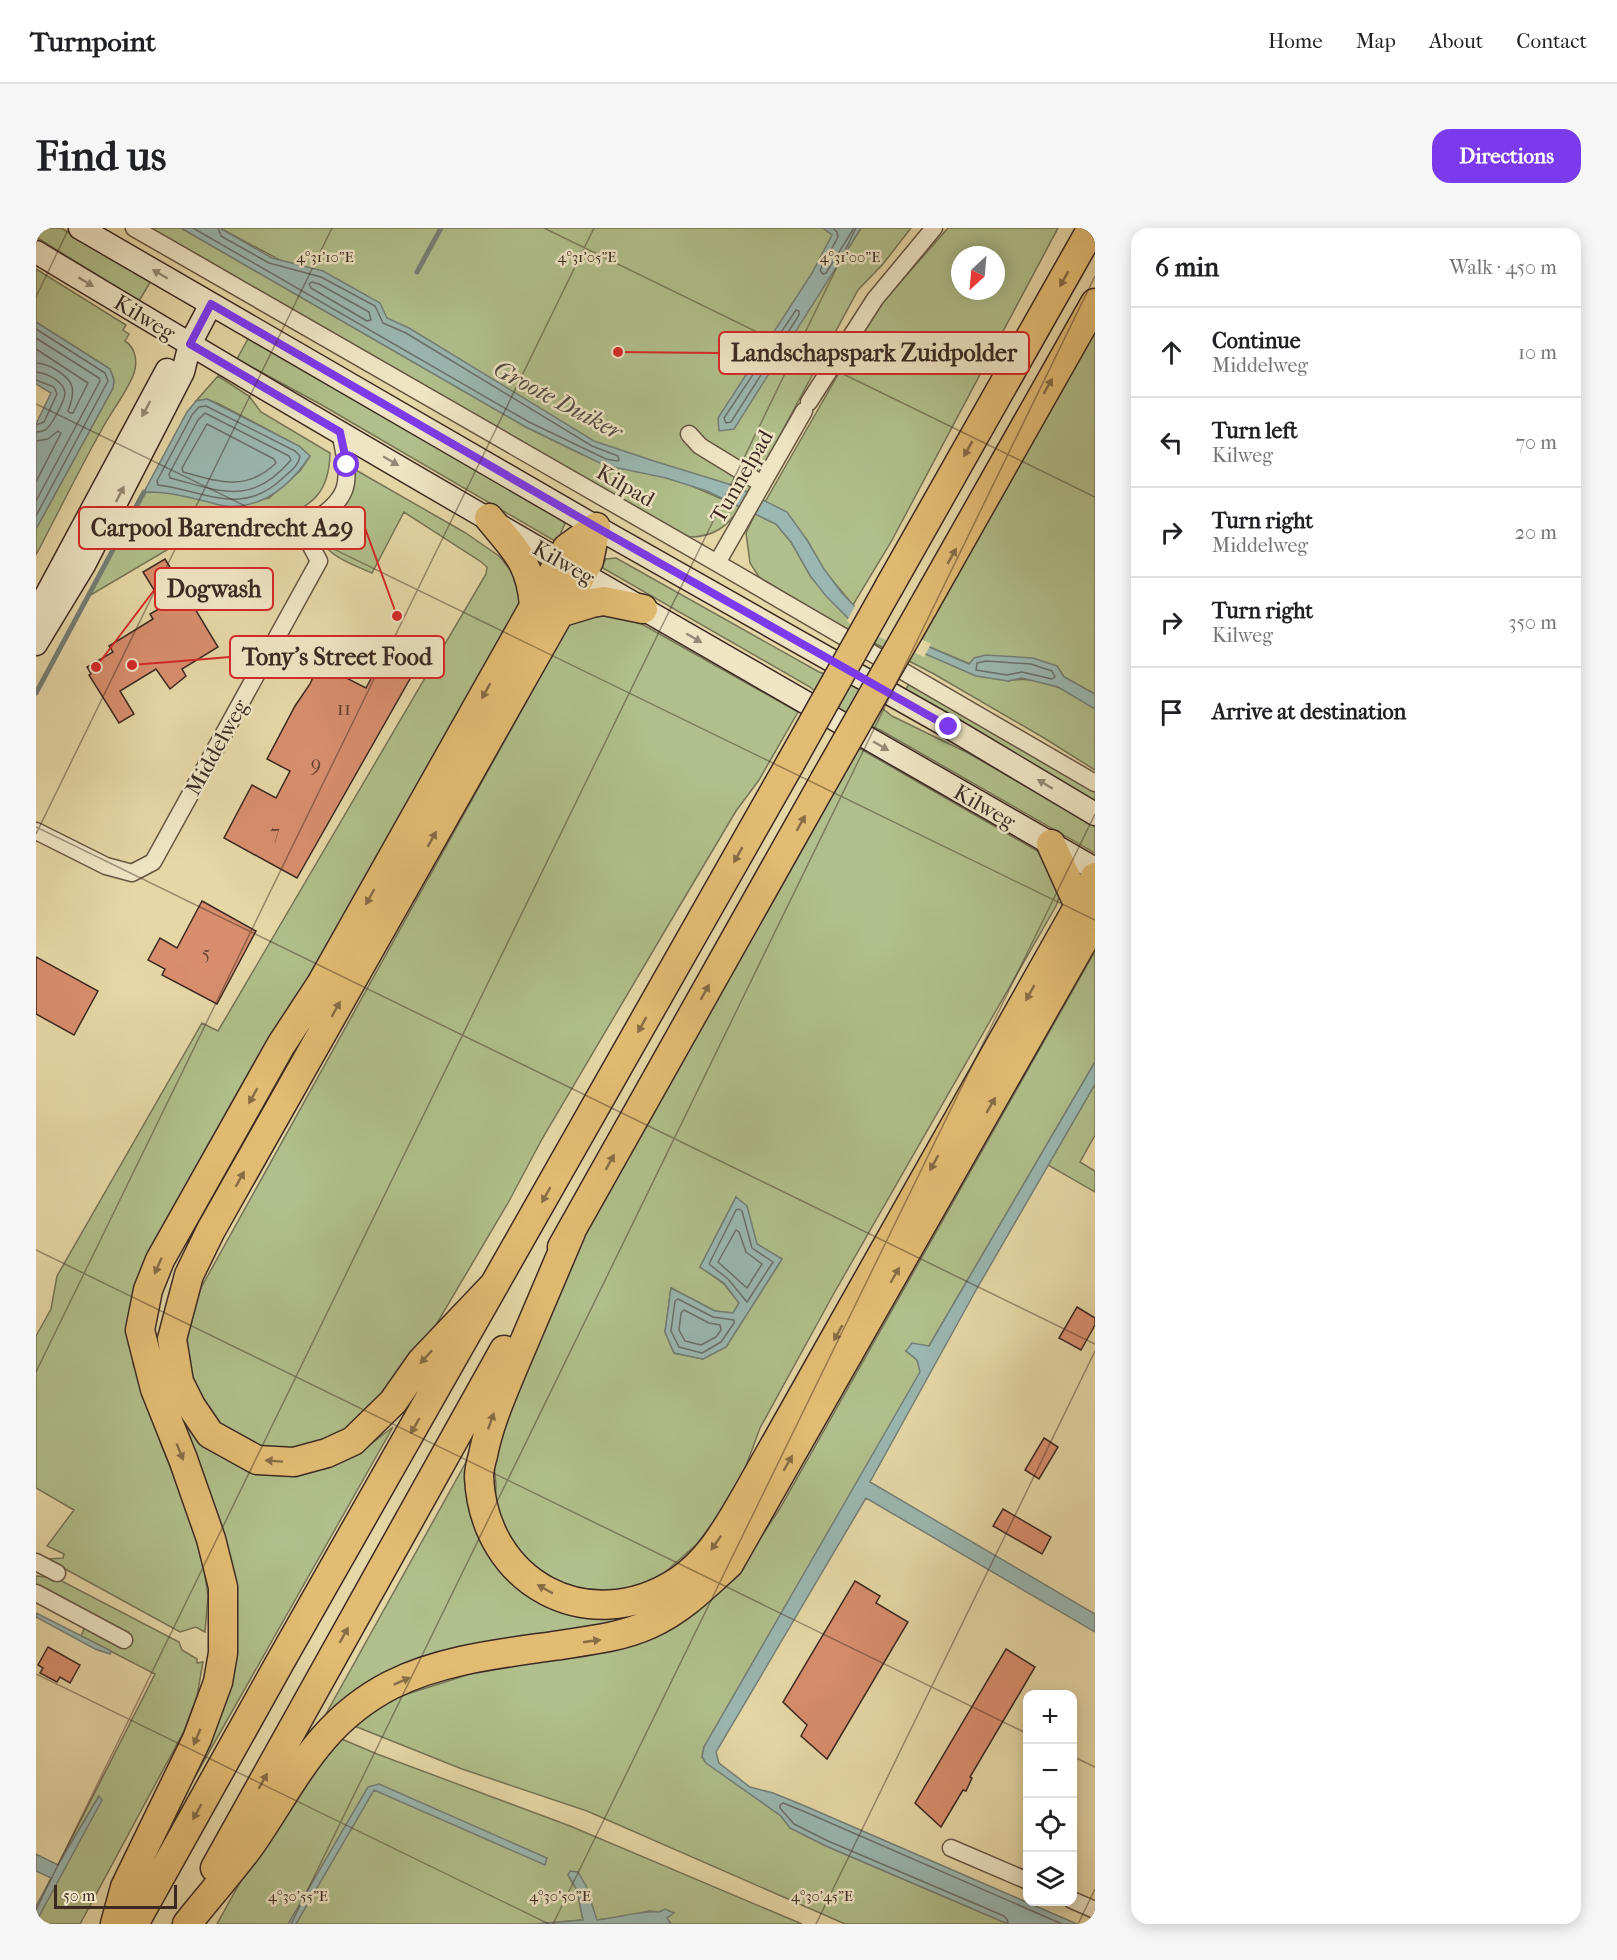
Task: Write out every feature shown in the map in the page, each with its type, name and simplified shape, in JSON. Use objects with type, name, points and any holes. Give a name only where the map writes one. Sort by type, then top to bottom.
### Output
[{"type":"highway","points":[[134,1924],[1092,228]]},
{"type":"highway","points":[[185,1924],[292,1728],[1095,303]]},
{"type":"highway","points":[[489,518],[525,564],[531,581],[547,609]]},
{"type":"highway","points":[[495,1284],[421,1362],[385,1410],[353,1441],[327,1453],[294,1462],[257,1460],[210,1434],[191,1406],[179,1382],[172,1339],[189,1275],[202,1248],[571,566],[588,561],[596,527]]},
{"type":"highway","points":[[547,609],[604,601],[643,609]]},
{"type":"highway","points":[[115,1924],[125,1887],[197,1739],[218,1682],[223,1653],[223,1587],[211,1539],[155,1389],[140,1330],[148,1290],[160,1260],[281,1045],[321,984],[547,609]]},
{"type":"highway","points":[[1051,844],[1087,913]]},
{"type":"highway","points":[[185,1924],[251,1844],[301,1764],[332,1728],[352,1710],[389,1686],[426,1670],[472,1658],[601,1639],[649,1624],[691,1600],[729,1564],[1087,913],[1095,877]]},
{"type":"highway","points":[[571,1232],[489,1426],[479,1475],[485,1520],[504,1556],[525,1579],[560,1598],[600,1606],[644,1599],[678,1581],[713,1549],[1087,913]]},
{"type":"main road","name":"Kilweg","points":[[80,228],[596,527],[949,727],[1095,814]]},
{"type":"main road","name":"Kilweg","points":[[36,252],[643,609],[1095,869]]},
{"type":"main road","points":[[36,644],[84,565],[183,372],[190,344],[211,304]]},
{"type":"main road","points":[[36,614],[170,363],[190,344]]},
{"type":"street","name":"Kilpad","points":[[134,228],[1095,783]]},
{"type":"street","name":"Tunnelpad","points":[[717,563],[807,407],[875,299],[934,228]]},
{"type":"street","name":"Middelweg","points":[[36,831],[106,866],[132,873],[153,862],[320,561],[302,529],[332,508],[342,494],[348,474],[340,432]]},
{"type":"street","points":[[689,434],[700,446],[760,488]]},
{"type":"street","points":[[36,1562],[57,1573]]},
{"type":"street","points":[[36,1593],[124,1640]]},
{"type":"street","points":[[951,1848],[1023,1879]]},
{"type":"street","points":[[1077,1902],[1095,1910]]},
{"type":"green space","points":[[36,228],[61,228],[151,281],[139,301],[36,237]]},
{"type":"green space","points":[[150,228],[181,228],[526,427],[583,455],[278,259],[220,228],[823,228],[833,235],[842,258],[861,228],[911,228],[883,264],[858,290],[749,493],[735,486],[692,486],[740,507],[719,530],[698,537],[689,537]]},
{"type":"green space","points":[[948,228],[1058,228],[891,542],[853,605],[823,569],[807,540],[765,502],[874,312]]},
{"type":"green space","points":[[36,269],[126,325],[123,330],[129,334],[125,341],[135,355],[136,364],[128,386],[93,444],[36,555],[36,529],[113,388],[114,380],[110,369],[36,322]]},
{"type":"green space","points":[[1095,326],[1095,694],[1064,677],[1057,666],[970,664],[920,643]]},
{"type":"green space","points":[[249,337],[558,515],[565,524],[561,532],[560,544],[320,404],[237,359]]},
{"type":"green space","points":[[218,376],[249,396],[261,412],[330,453],[329,469],[320,492],[305,506],[242,544],[223,545],[192,535],[89,596],[144,492],[170,492],[227,506],[269,498],[300,471],[310,456],[299,446],[219,404],[207,399],[196,401]]},
{"type":"green space","points":[[354,469],[464,532],[499,556],[526,589],[463,716],[133,1328],[133,1363],[162,1447],[191,1518],[204,1570],[208,1596],[205,1632],[196,1627],[180,1632],[47,1559],[63,1558],[64,1554],[47,1546],[74,1510],[36,1488],[36,1336],[51,1309],[57,1276],[202,1023],[218,1031],[486,574],[487,567],[480,561],[404,512],[372,573],[346,562],[330,551],[324,545],[318,528]]},
{"type":"green space","points":[[755,514],[776,524],[791,542],[811,577],[852,622],[1008,681],[1020,679],[1043,682],[1064,690],[1095,709],[1095,770],[934,674],[828,619],[759,577],[750,563],[746,533]]},
{"type":"green space","points":[[616,558],[819,672],[851,683],[892,716],[968,753],[1093,825],[1095,853],[882,731],[836,710],[810,687],[601,567],[606,559]]},
{"type":"green space","points":[[589,611],[624,614],[798,712],[759,780],[736,811],[676,912],[401,1384],[372,1417],[306,1452],[275,1450],[237,1438],[211,1415],[195,1387],[188,1357],[187,1333],[192,1304],[569,625]]},
{"type":"green space","points":[[909,684],[1095,792],[1095,803],[904,692]]},
{"type":"green space","points":[[859,748],[1046,856],[1061,892],[1056,906],[833,1295],[760,1428],[746,1466],[728,1502],[697,1544],[664,1573],[638,1588],[616,1591],[570,1589],[519,1556],[495,1512],[496,1484],[491,1438],[540,1313]],"holes":[[[736,1197],[757,1244],[782,1259],[726,1347],[703,1359],[674,1353],[665,1332],[671,1288],[715,1311],[733,1313],[739,1303],[724,1284],[700,1267]]]},
{"type":"green space","points":[[1095,951],[1095,1062],[929,1346],[906,1351],[917,1360],[921,1372],[704,1747],[702,1757],[781,1816],[790,1828],[826,1846],[1008,1924],[845,1924],[587,1811],[462,1769],[352,1725],[382,1702],[489,1668],[609,1652],[658,1634],[743,1564],[779,1510]]},
{"type":"green space","points":[[1095,1084],[1095,1135],[1080,1162],[1095,1171],[1095,1192],[1048,1165]]},
{"type":"green space","points":[[167,1393],[300,1473],[328,1468],[359,1453],[393,1427],[191,1784],[230,1651]]},
{"type":"green space","points":[[475,1446],[525,1589],[640,1608],[644,1615],[517,1644],[316,1732]]},
{"type":"green space","points":[[36,1576],[56,1578],[179,1642],[182,1650],[197,1659],[197,1663],[203,1662],[197,1696],[184,1731],[80,1924],[36,1924],[36,1922],[99,1796],[58,1865],[155,1674],[81,1636],[86,1624],[36,1590]]},
{"type":"green space","points":[[337,1737],[570,1826],[802,1924],[671,1924],[666,1918],[673,1913],[649,1911],[596,1920],[586,1886],[568,1875],[577,1890],[583,1920],[535,1924],[217,1924],[248,1868]]},
{"type":"water","points":[[181,228],[220,228],[272,258],[323,271],[380,303],[387,318],[409,328],[594,441],[735,486],[787,512],[824,569],[861,613],[920,643],[969,664],[974,658],[986,655],[1033,658],[1057,666],[1064,677],[1095,694],[1095,709],[1058,687],[1022,678],[1008,681],[976,676],[852,622],[811,577],[791,542],[776,524],[707,491],[666,478],[604,465],[526,427]]},
{"type":"water","points":[[823,228],[861,228],[734,429],[719,431],[718,418],[812,273],[832,235]]},
{"type":"water","points":[[36,322],[110,369],[114,380],[113,388],[36,529],[36,424],[51,393],[36,384]]},
{"type":"water","points":[[207,399],[299,446],[310,456],[294,476],[275,493],[264,499],[239,506],[223,506],[174,494],[144,492],[187,412],[196,401]]},
{"type":"water","points":[[1095,1062],[1095,1084],[975,1292],[870,1482],[1095,1614],[1095,1632],[866,1498],[716,1752],[719,1763],[750,1787],[773,1793],[805,1806],[1023,1901],[1023,1906],[1036,1906],[1077,1924],[1008,1924],[826,1846],[790,1828],[781,1816],[706,1763],[702,1757],[704,1747],[920,1372],[917,1360],[906,1351],[912,1343],[929,1346]]},
{"type":"water","points":[[736,1197],[747,1206],[757,1244],[782,1259],[726,1347],[703,1359],[674,1353],[665,1332],[671,1288],[715,1311],[733,1313],[739,1303],[724,1283],[700,1267]]},
{"type":"water","points":[[36,1613],[111,1651],[110,1654],[95,1649],[36,1617]]},
{"type":"water","points":[[379,1784],[547,1858],[545,1865],[374,1790],[296,1924],[288,1924],[368,1787]]},
{"type":"water","points":[[99,1796],[102,1800],[36,1922],[36,1906],[51,1878],[36,1871],[36,1854],[58,1865]]},
{"type":"water","points":[[570,1871],[578,1872],[586,1886],[597,1920],[637,1913],[659,1912],[665,1909],[674,1913],[667,1918],[671,1924],[535,1924],[583,1920],[577,1890],[568,1875]]},
{"type":"pier","points":[[856,604],[863,610],[931,644],[924,657],[850,624],[847,621]]},
{"type":"building","points":[[165,559],[218,647],[182,669],[186,676],[170,689],[156,669],[120,691],[134,714],[119,723],[89,675],[91,674],[87,667],[113,652],[109,646],[153,619],[150,614],[164,606],[143,572]]},
{"type":"building","points":[[384,654],[415,670],[297,878],[224,838],[252,785],[276,798],[290,771],[267,759],[319,664],[366,688]]},
{"type":"building","points":[[202,901],[256,931],[217,1004],[162,975],[165,969],[148,960],[160,938],[177,948]]},
{"type":"building","points":[[36,957],[98,991],[74,1035],[36,1014]]},
{"type":"building","points":[[1077,1307],[1095,1318],[1095,1325],[1081,1350],[1059,1338]]},
{"type":"building","points":[[1044,1438],[1058,1447],[1039,1479],[1025,1470]]},
{"type":"building","points":[[1003,1509],[1051,1537],[1042,1554],[993,1526]]},
{"type":"building","points":[[855,1581],[880,1596],[876,1603],[908,1622],[827,1759],[801,1736],[807,1725],[783,1702]]},
{"type":"building","points":[[48,1647],[80,1665],[70,1683],[60,1677],[57,1682],[40,1673],[43,1668],[38,1665]]},
{"type":"building","points":[[1006,1649],[1035,1667],[970,1777],[972,1778],[966,1791],[963,1790],[941,1827],[915,1803]]},
{"type":"waterway","points":[[417,272],[441,228]]},
{"type":"waterway","points":[[36,693],[144,492]]},
{"type":"place","name":"Landschapspark Zuidpolder","points":[[618,352]]},
{"type":"place","name":"Carpool Barendrecht A29","points":[[397,616]]},
{"type":"place","name":"Tony's Street Food","points":[[132,665]]},
{"type":"place","name":"Dogwash","points":[[96,667]]},
{"type":"route","points":[[347,465],[340,432],[190,344],[211,304],[596,527],[949,727]]},
{"type":"water label","name":"Groote Duiker","points":[[558,400]]}]
